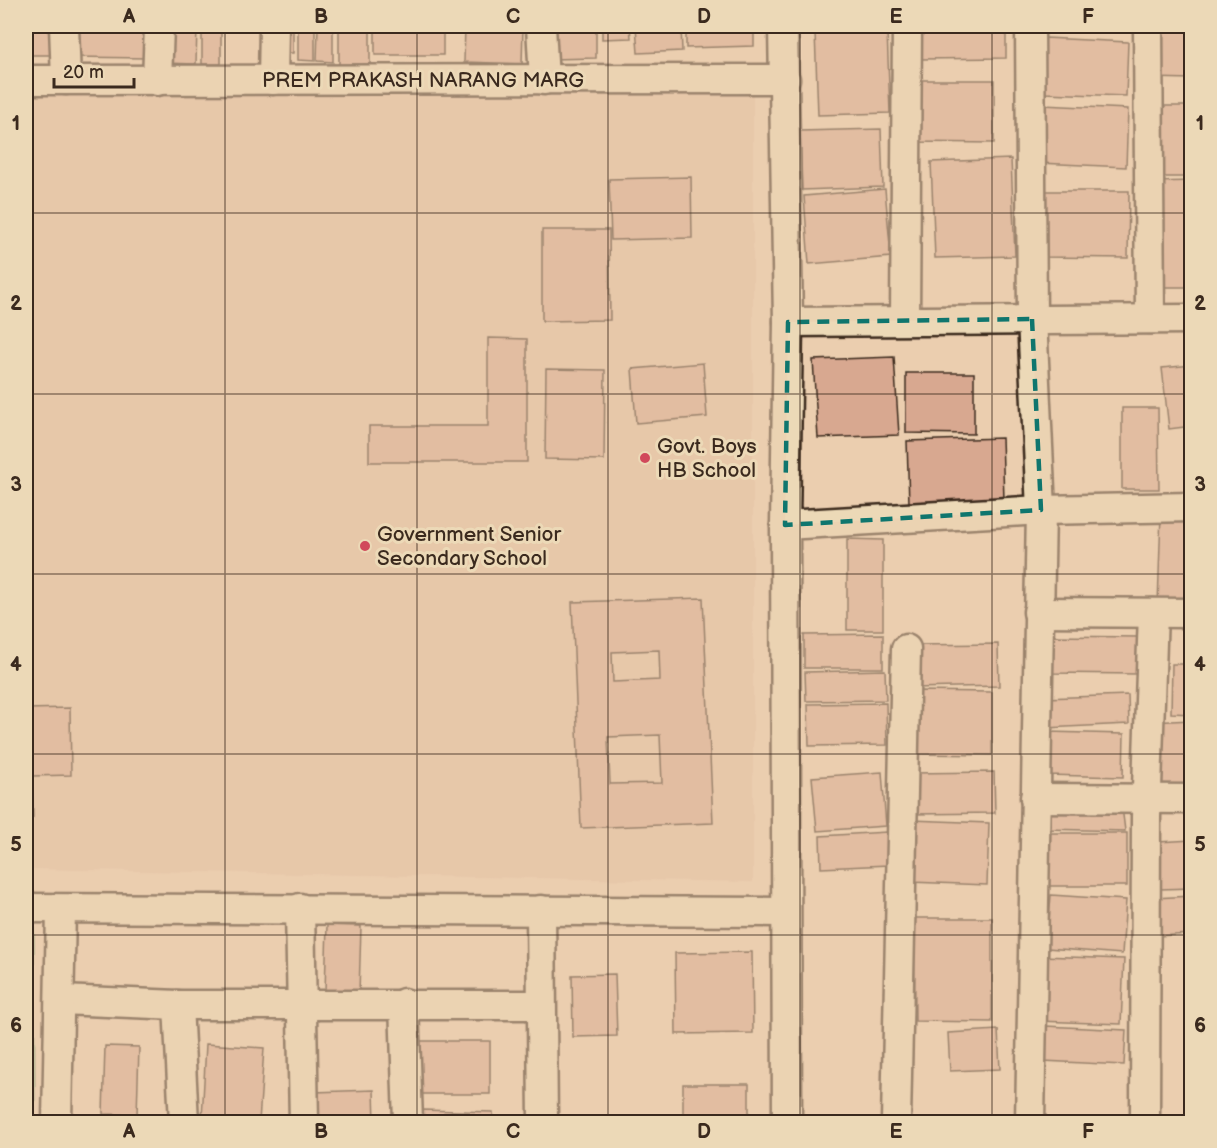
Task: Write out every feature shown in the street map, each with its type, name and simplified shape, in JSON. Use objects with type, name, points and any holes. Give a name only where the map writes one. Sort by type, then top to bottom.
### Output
[{"type":"street","points":[[64,26],[66,80]]},
{"type":"street","points":[[157,81],[159,26]]},
{"type":"street","points":[[273,80],[274,26]]},
{"type":"street","points":[[541,26],[544,80]]},
{"type":"street","points":[[783,26],[788,322],[785,525],[787,1122]]},
{"type":"street","points":[[905,320],[907,26]]},
{"type":"street","points":[[1029,1122],[1041,510],[1032,319],[1030,26]]},
{"type":"street","points":[[1148,26],[1150,319]]},
{"type":"street","name":"PREM PRAKASH NARANG MARG","points":[[26,80],[785,79]]},
{"type":"street","points":[[788,322],[1191,319]]},
{"type":"street","points":[[785,525],[1041,510],[1191,507]]},
{"type":"street","points":[[1038,612],[1191,613]]},
{"type":"street","points":[[1145,1122],[1147,799],[1153,612]]},
{"type":"street","points":[[896,1122],[906,649]]},
{"type":"street","points":[[1035,798],[1191,800]]},
{"type":"street","points":[[26,908],[785,912]]},
{"type":"street","points":[[300,908],[304,1122]]},
{"type":"street","points":[[57,1122],[62,909]]},
{"type":"street","points":[[541,910],[540,1005],[543,1122]]},
{"type":"street","points":[[61,1000],[178,1005],[540,1005]]},
{"type":"street","points":[[404,1004],[408,1122]]},
{"type":"street","points":[[178,1005],[184,1122]]},
{"type":"highlighted area","points":[[1032,319],[1041,510],[785,525],[788,322]]},
{"type":"shaded area","points":[[26,84],[753,91],[753,882],[26,869]]},
{"type":"green space","points":[[26,925],[34,925],[35,1122],[26,1122]]},
{"type":"building","points":[[26,26],[52,26],[52,55],[26,55]]},
{"type":"building","points":[[74,26],[147,26],[147,58],[73,57]]},
{"type":"building","points":[[164,26],[197,26],[196,64],[163,63]]},
{"type":"building","points":[[202,26],[221,26],[221,64],[202,64]]},
{"type":"building","points":[[277,26],[293,26],[293,53],[277,53]]},
{"type":"building","points":[[298,26],[315,26],[315,61],[298,60]]},
{"type":"building","points":[[318,26],[333,26],[333,62],[317,61]]},
{"type":"building","points":[[339,26],[370,26],[370,66],[339,66]]},
{"type":"building","points":[[375,26],[443,26],[443,55],[375,55]]},
{"type":"building","points":[[465,26],[523,26],[522,64],[464,62]]},
{"type":"building","points":[[551,26],[596,26],[596,58],[551,59]]},
{"type":"building","points":[[602,26],[630,26],[631,38],[602,39]]},
{"type":"building","points":[[636,26],[681,26],[682,51],[638,53]]},
{"type":"building","points":[[686,26],[754,26],[754,46],[686,48]]},
{"type":"building","points":[[920,26],[1006,26],[1006,58],[920,59]]},
{"type":"building","points":[[1153,26],[1192,26],[1192,79],[1152,78]]},
{"type":"building","points":[[887,31],[890,113],[818,115],[815,32]]},
{"type":"building","points":[[1045,38],[1128,42],[1126,96],[1044,93]]},
{"type":"building","points":[[912,80],[994,80],[994,143],[912,142]]},
{"type":"building","points":[[1042,105],[1128,109],[1126,167],[1039,163]]},
{"type":"building","points":[[1158,106],[1192,106],[1192,177],[1158,177]]},
{"type":"building","points":[[881,129],[883,187],[802,190],[800,131]]},
{"type":"building","points":[[1011,159],[1015,256],[935,258],[931,162]]},
{"type":"building","points":[[691,177],[692,238],[611,240],[609,179]]},
{"type":"building","points":[[1192,181],[1192,287],[1156,287],[1153,182]]},
{"type":"building","points":[[885,189],[891,257],[809,264],[804,196]]},
{"type":"building","points":[[1043,191],[1129,191],[1128,258],[1042,257]]},
{"type":"building","points":[[542,230],[609,230],[610,320],[542,321]]},
{"type":"building","points":[[488,338],[527,339],[527,462],[369,462],[369,426],[488,426]]},
{"type":"building","points":[[894,357],[899,435],[818,438],[813,360]]},
{"type":"building","points":[[703,363],[707,417],[636,423],[632,369]]},
{"type":"building","points":[[1192,365],[1192,426],[1169,429],[1162,368]]},
{"type":"building","points":[[546,369],[605,370],[604,460],[545,459]]},
{"type":"building","points":[[906,373],[974,373],[974,434],[906,433]]},
{"type":"building","points":[[1122,408],[1158,408],[1159,489],[1122,489]]},
{"type":"building","points":[[1002,438],[1004,500],[909,503],[907,441]]},
{"type":"building","points":[[1161,513],[1192,514],[1192,605],[1158,605]]},
{"type":"building","points":[[847,539],[883,540],[883,630],[847,630]]},
{"type":"building","points":[[703,598],[713,823],[581,828],[572,602]],"holes":[[[659,650],[660,680],[613,682],[612,652]],[[660,735],[662,783],[610,784],[608,737]]]},
{"type":"building","points":[[883,634],[883,668],[804,668],[804,635]]},
{"type":"building","points":[[1050,636],[1138,637],[1138,674],[1050,673]]},
{"type":"building","points":[[998,644],[999,686],[913,688],[913,645]]},
{"type":"building","points":[[1172,664],[1192,664],[1192,714],[1171,713]]},
{"type":"building","points":[[885,670],[886,700],[806,701],[805,672]]},
{"type":"building","points":[[914,691],[992,692],[992,755],[914,754]]},
{"type":"building","points":[[1128,695],[1129,724],[1045,728],[1044,698]]},
{"type":"building","points":[[886,703],[887,745],[809,746],[808,704]]},
{"type":"building","points":[[70,708],[71,775],[32,776],[33,818],[26,818],[26,709]]},
{"type":"building","points":[[1192,720],[1192,788],[1155,790],[1151,722]]},
{"type":"building","points":[[1048,732],[1124,734],[1123,777],[1047,775]]},
{"type":"building","points":[[882,772],[886,826],[817,831],[812,777]]},
{"type":"building","points":[[994,772],[995,813],[913,814],[912,773]]},
{"type":"building","points":[[1048,803],[1122,807],[1125,831],[1045,829]]},
{"type":"building","points":[[911,820],[989,823],[987,885],[910,882]]},
{"type":"building","points":[[887,832],[889,865],[821,868],[820,836]]},
{"type":"building","points":[[1047,833],[1127,833],[1127,886],[1047,886]]},
{"type":"building","points":[[1192,840],[1192,888],[1160,889],[1158,842]]},
{"type":"building","points":[[1051,895],[1126,900],[1122,954],[1047,948]]},
{"type":"building","points":[[1192,896],[1192,934],[1157,936],[1154,898]]},
{"type":"building","points":[[914,918],[992,918],[992,1022],[915,1021]]},
{"type":"building","points":[[327,925],[361,926],[359,993],[325,991]]},
{"type":"building","points":[[752,952],[753,1033],[676,1034],[675,953]]},
{"type":"building","points":[[1041,956],[1124,959],[1121,1024],[1038,1021]]},
{"type":"building","points":[[615,974],[617,1036],[573,1037],[572,975]]},
{"type":"building","points":[[1045,1026],[1126,1030],[1124,1065],[1043,1061]]},
{"type":"building","points":[[998,1030],[1000,1069],[950,1071],[948,1033]]},
{"type":"building","points":[[411,1041],[490,1041],[490,1094],[411,1094]]},
{"type":"building","points":[[206,1044],[264,1048],[259,1122],[202,1119]]},
{"type":"building","points":[[105,1046],[139,1047],[137,1115],[103,1114]]},
{"type":"building","points":[[683,1084],[749,1084],[749,1115],[683,1114]]},
{"type":"building","points":[[374,1090],[375,1122],[315,1122],[314,1092]]},
{"type":"building","points":[[422,1110],[493,1112],[493,1122],[422,1122]]},
{"type":"place","name":"Govt. Boys HB School","points":[[645,458]]},
{"type":"place","name":"Government Senior Secondary School","points":[[365,546]]}]
